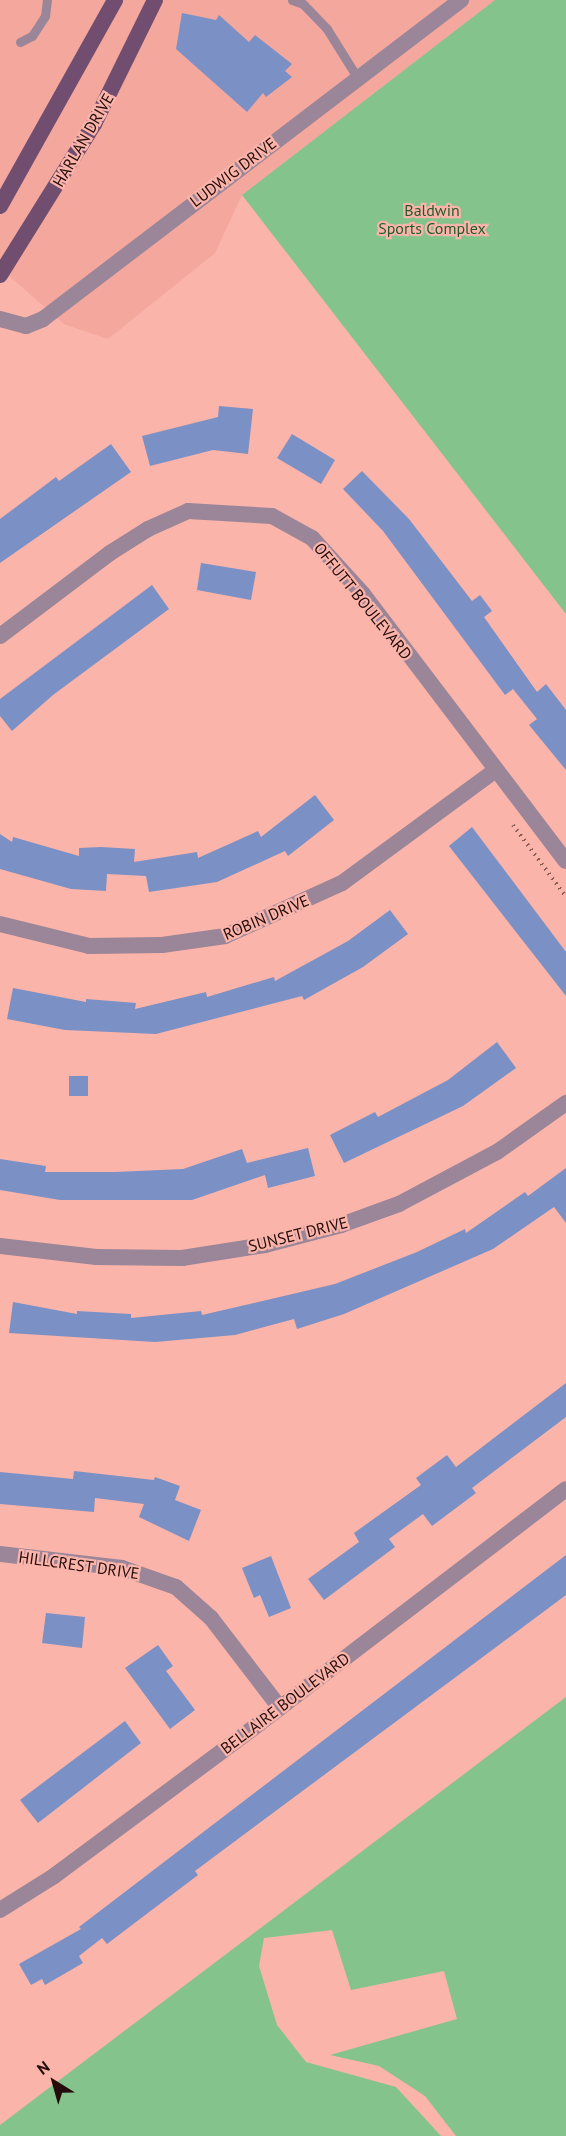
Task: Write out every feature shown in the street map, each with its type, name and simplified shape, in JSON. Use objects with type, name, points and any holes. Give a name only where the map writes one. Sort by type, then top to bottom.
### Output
[{"type":"main road","points":[[0,206],[115,0]]},
{"type":"main road","name":"HARLAN DRIVE","points":[[0,275],[94,124],[155,0]]},
{"type":"street","name":"LUDWIG DRIVE","points":[[0,319],[26,326],[43,319],[357,77],[461,0]]},
{"type":"street","name":"OFFUTT BOULEVARD","points":[[0,636],[110,553],[148,529],[188,511],[272,516],[312,538],[363,594],[566,861]]},
{"type":"street","name":"ROBIN DRIVE","points":[[0,924],[89,946],[162,945],[225,936],[342,883],[496,770]]},
{"type":"street","name":"SUNSET DRIVE","points":[[0,1246],[96,1257],[182,1258],[265,1245],[341,1225],[399,1204],[497,1152],[566,1103]]},
{"type":"street","name":"BELLAIRE BOULEVARD","points":[[0,1910],[54,1876],[280,1708],[566,1489]]},
{"type":"street","name":"HILLCREST DRIVE","points":[[0,1554],[122,1568],[176,1587],[211,1618],[280,1708]]},
{"type":"lane","points":[[21,42],[32,36],[45,16],[47,0]]},
{"type":"lane","points":[[292,0],[304,2],[327,29],[357,77]]},
{"type":"path","points":[[510,821],[566,897]]},
{"type":"shaded area","points":[[0,0],[495,0],[242,195],[215,253],[108,339],[64,324],[0,268]]},
{"type":"green space","name":"Baldwin Sports Complex","points":[[495,0],[566,0],[566,614],[242,195]]},
{"type":"green space","points":[[566,1697],[566,2136],[456,2136],[425,2096],[379,2066],[330,2055],[457,2019],[444,1971],[351,1990],[332,1930],[264,1938],[259,1966],[277,2025],[306,2062],[396,2087],[441,2136],[0,2136],[0,2125]]},
{"type":"building","points":[[182,13],[216,20],[219,15],[249,42],[255,35],[292,64],[285,71],[292,77],[266,97],[263,93],[247,112],[176,49]]},
{"type":"building","points":[[219,406],[253,409],[248,454],[213,450],[150,466],[142,436],[218,417]]},
{"type":"building","points":[[292,434],[335,460],[321,484],[277,458]]},
{"type":"building","points":[[111,444],[131,472],[0,563],[0,519],[56,477],[59,481]]},
{"type":"building","points":[[362,471],[409,519],[472,601],[480,595],[492,611],[484,617],[537,692],[546,684],[566,710],[566,770],[529,725],[537,719],[513,689],[505,695],[383,531],[343,489]]},
{"type":"building","points":[[201,563],[256,572],[251,600],[197,590]]},
{"type":"building","points":[[152,585],[169,609],[53,695],[12,731],[0,716],[0,699]]},
{"type":"building","points":[[315,795],[334,820],[288,856],[285,851],[217,882],[149,892],[146,876],[107,874],[106,891],[71,889],[0,869],[0,834],[12,842],[13,837],[79,856],[79,848],[101,847],[135,849],[134,862],[197,852],[198,858],[258,831],[261,837]]},
{"type":"building","points":[[472,827],[566,952],[566,996],[449,846]]},
{"type":"building","points":[[390,910],[408,934],[363,967],[304,1000],[302,996],[156,1034],[65,1030],[7,1019],[13,988],[86,1002],[86,999],[136,1003],[135,1009],[206,992],[207,997],[274,977],[275,981],[348,941]]},
{"type":"building","points":[[497,1042],[516,1068],[463,1106],[344,1163],[330,1135],[375,1112],[378,1117],[448,1080]]},
{"type":"building","points":[[69,1076],[88,1076],[88,1096],[69,1096]]},
{"type":"building","points":[[308,1148],[315,1176],[268,1188],[265,1175],[192,1200],[60,1200],[0,1190],[0,1159],[46,1166],[45,1172],[115,1172],[183,1169],[242,1149],[247,1163]]},
{"type":"building","points":[[566,1168],[566,1223],[554,1207],[493,1249],[344,1314],[297,1329],[294,1319],[235,1335],[155,1342],[9,1333],[13,1302],[77,1314],[77,1311],[131,1314],[131,1318],[201,1311],[202,1315],[335,1284],[417,1252],[465,1229],[466,1233],[525,1192],[528,1196]]},
{"type":"building","points":[[566,1383],[566,1417],[472,1488],[476,1493],[432,1526],[423,1514],[389,1539],[395,1547],[324,1600],[308,1579],[359,1542],[354,1533],[421,1485],[416,1478],[447,1455],[456,1467]]},
{"type":"building","points":[[74,1471],[154,1480],[155,1477],[180,1486],[175,1500],[201,1510],[189,1541],[139,1517],[144,1504],[95,1498],[94,1512],[0,1504],[0,1472],[73,1479]]},
{"type":"building","points":[[566,1555],[566,1595],[195,1871],[198,1875],[107,1944],[102,1938],[79,1956],[83,1963],[45,1985],[42,1979],[31,1985],[19,1964],[81,1929],[79,1927]]},
{"type":"building","points":[[271,1556],[291,1608],[269,1617],[260,1595],[254,1598],[242,1568]]},
{"type":"building","points":[[46,1613],[85,1617],[82,1648],[42,1643]]},
{"type":"building","points":[[158,1645],[173,1666],[166,1671],[195,1710],[170,1729],[125,1668]]},
{"type":"building","points":[[125,1721],[141,1743],[38,1823],[20,1800]]}]
